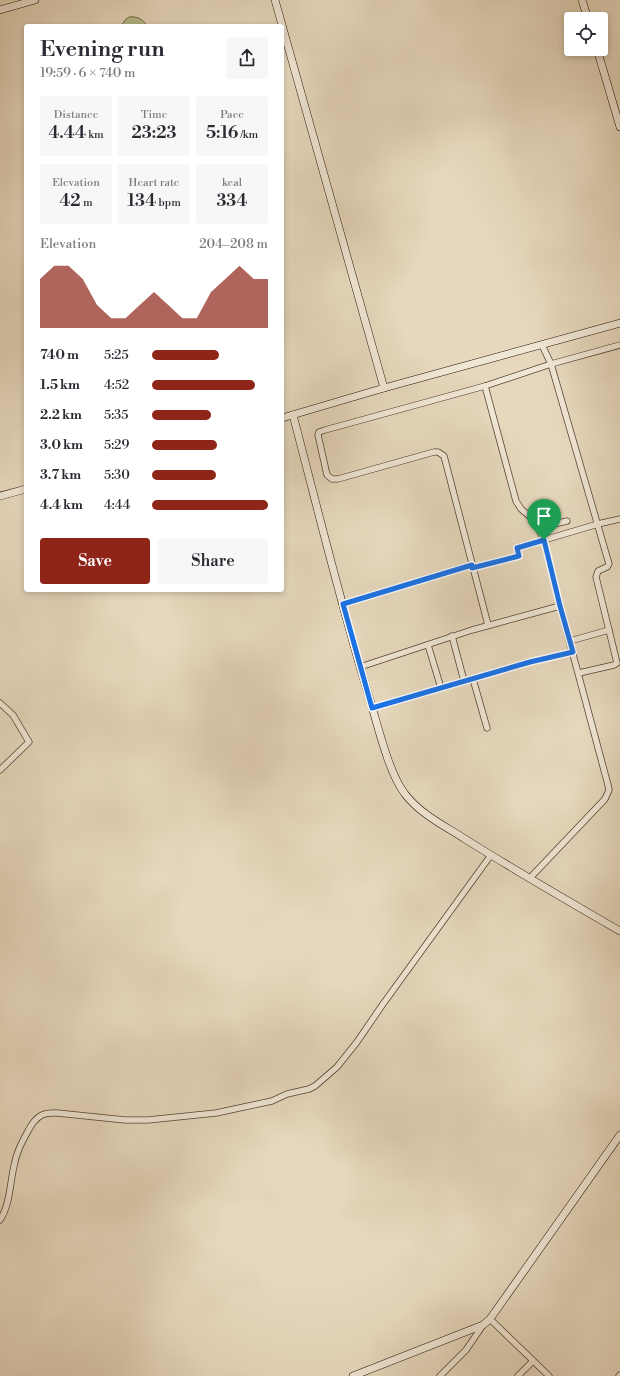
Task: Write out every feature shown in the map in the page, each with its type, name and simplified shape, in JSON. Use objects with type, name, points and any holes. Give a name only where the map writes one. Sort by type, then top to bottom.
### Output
[{"type":"street","points":[[0,10],[34,0]]},
{"type":"street","points":[[275,0],[282,24]]},
{"type":"street","points":[[582,0],[586,12]]},
{"type":"street","points":[[284,32],[384,388]]},
{"type":"street","points":[[599,56],[620,127]]},
{"type":"street","points":[[284,417],[384,388],[620,323]]},
{"type":"street","points":[[488,625],[444,456],[434,452],[332,479],[327,475],[318,435],[319,432],[485,386],[551,364],[620,344]]},
{"type":"street","points":[[542,345],[551,364],[609,564],[607,567],[598,571],[596,577],[617,663],[579,673]]},
{"type":"street","points":[[485,386],[516,501],[521,509],[534,520],[544,540],[560,606],[608,785],[605,799],[530,878]]},
{"type":"street","points":[[293,415],[360,668],[388,758],[398,784],[405,795],[417,807],[432,817],[491,855],[620,931]]},
{"type":"street","points":[[0,496],[24,490]]},
{"type":"street","points":[[534,520],[548,518],[550,525],[567,521]]},
{"type":"street","points":[[343,604],[472,567],[519,556],[517,548],[620,519]]},
{"type":"street","points":[[360,668],[452,636],[560,606]]},
{"type":"street","points":[[570,641],[609,630]]},
{"type":"street","points":[[452,636],[464,681]]},
{"type":"street","points":[[428,645],[441,688]]},
{"type":"street","points":[[372,708],[464,681],[573,652]]},
{"type":"street","points":[[473,679],[487,728]]},
{"type":"street","points":[[0,703],[13,715],[29,742],[0,770]]},
{"type":"street","points":[[0,1220],[5,1212],[8,1202],[14,1164],[20,1147],[30,1127],[41,1115],[47,1113],[58,1113],[125,1120],[148,1120],[216,1114],[272,1101],[287,1094],[308,1089],[322,1081],[337,1067],[357,1042],[491,855]]},
{"type":"street","points":[[440,1376],[462,1354],[483,1325],[490,1319],[620,1135]]},
{"type":"street","points":[[490,1319],[548,1376]]},
{"type":"street","points":[[353,1376],[483,1325]]},
{"type":"street","points":[[518,1376],[534,1361]]},
{"type":"green space","points":[[129,17],[140,18],[146,24],[122,24]]},
{"type":"route","points":[[544,540],[573,652],[530,662],[372,708],[343,604],[472,565],[472,568],[519,556],[517,548],[544,540]]}]
